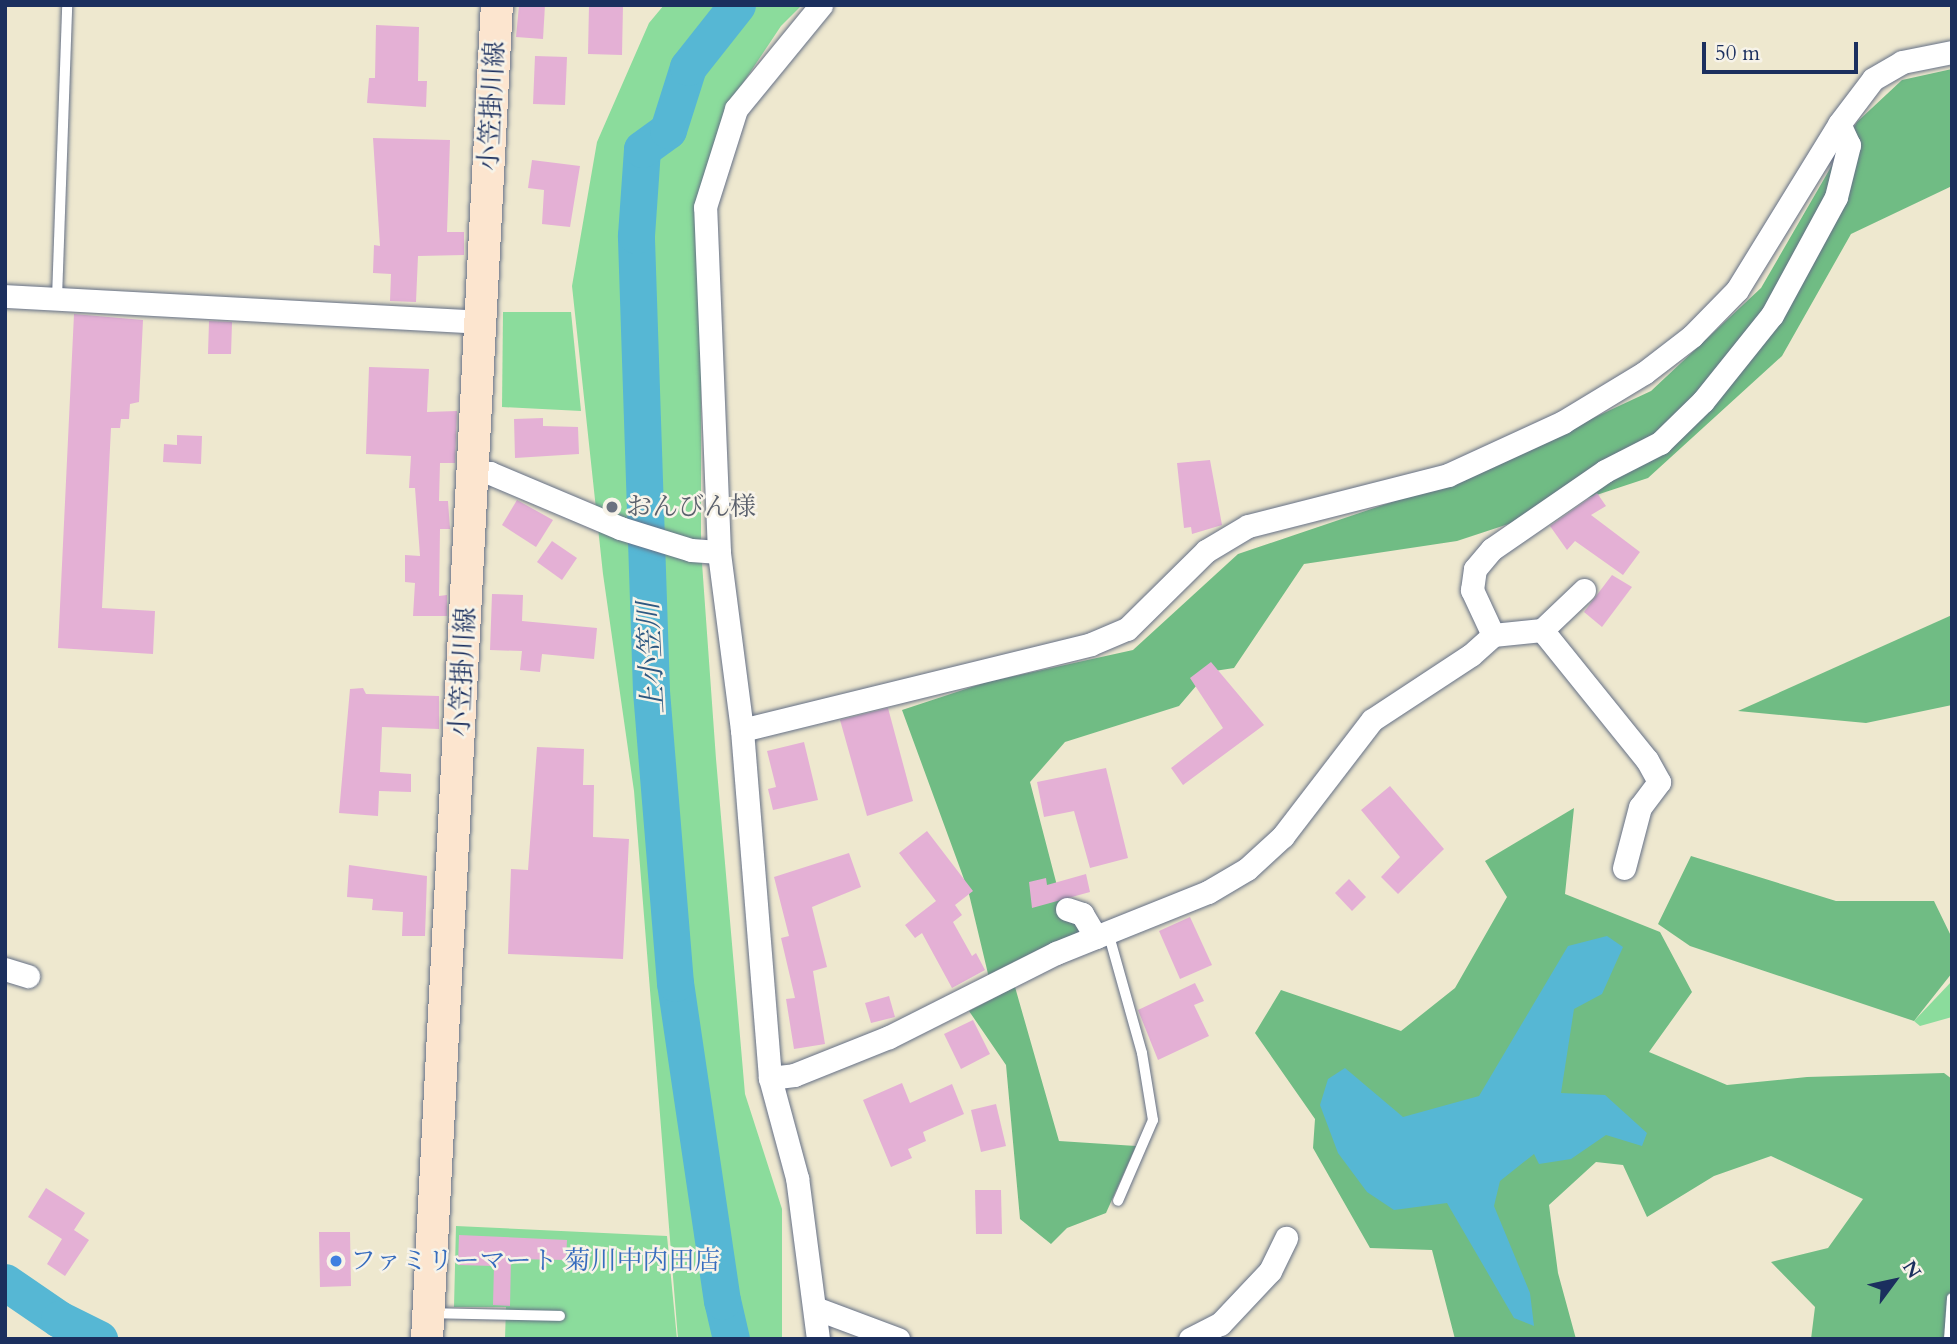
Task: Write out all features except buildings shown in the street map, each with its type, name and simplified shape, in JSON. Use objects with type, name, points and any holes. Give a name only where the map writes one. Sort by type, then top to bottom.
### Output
[{"type":"main road","name":"小笠掛川線","points":[[428,1326],[497,5]]},
{"type":"street","points":[[818,1339],[797,1178],[770,1078],[742,730],[719,552],[705,208],[736,109],[821,5]]},
{"type":"street","points":[[742,730],[1091,644],[1127,629],[1206,551],[1248,526],[1448,475],[1563,422],[1644,373],[1692,336],[1737,290],[1839,124],[1873,79],[1902,62],[1952,52]]},
{"type":"street","points":[[1493,635],[1472,590],[1475,569],[1492,549],[1605,471],[1660,443],[1703,401],[1772,315],[1836,197],[1849,145],[1839,124]]},
{"type":"street","points":[[5,296],[481,322]]},
{"type":"street","points":[[473,472],[490,473],[620,528],[691,550],[719,552]]},
{"type":"street","points":[[770,1078],[794,1075],[889,1037],[1102,934],[1208,891],[1247,869],[1283,836],[1372,720],[1471,655],[1493,635],[1542,630],[1584,590]]},
{"type":"street","points":[[1542,630],[1647,760],[1659,782],[1640,807],[1624,868]]},
{"type":"street","points":[[1068,909],[1082,914],[1102,934]]},
{"type":"street","points":[[5,969],[28,976]]},
{"type":"street","points":[[1190,1339],[1220,1324],[1270,1271],[1286,1238]]},
{"type":"street","points":[[815,1308],[898,1339]]},
{"type":"lane","points":[[57,298],[67,5]]},
{"type":"lane","points":[[1102,934],[1142,1053],[1153,1120],[1118,1201]]},
{"type":"lane","points":[[1949,1339],[1952,1298]]},
{"type":"lane","points":[[428,1326],[560,1316]]},
{"type":"green space","points":[[664,5],[802,5],[781,26],[727,107],[701,359],[701,549],[716,759],[745,1094],[782,1209],[782,1339],[678,1339],[634,791],[603,574],[572,286],[597,142],[649,23]]},
{"type":"green space","points":[[1952,69],[1952,186],[1851,234],[1782,356],[1648,478],[1457,541],[1304,564],[1234,668],[1208,672],[1179,706],[1065,742],[1030,782],[1061,901],[1098,931],[989,978],[968,890],[902,710],[987,682],[1133,650],[1238,554],[1469,476],[1651,391],[1761,288],[1857,122],[1902,80]]},
{"type":"green space","points":[[503,312],[571,312],[581,411],[502,407]]},
{"type":"green space","points":[[1952,615],[1952,705],[1866,723],[1738,711]]},
{"type":"green space","points":[[1574,808],[1565,894],[1660,932],[1692,992],[1649,1052],[1727,1085],[1807,1077],[1944,1073],[1952,1079],[1952,1339],[1811,1339],[1815,1307],[1771,1262],[1828,1248],[1863,1199],[1771,1156],[1714,1176],[1647,1217],[1623,1165],[1596,1162],[1549,1205],[1558,1273],[1576,1339],[1455,1339],[1432,1250],[1370,1248],[1313,1148],[1315,1119],[1255,1033],[1281,990],[1401,1031],[1455,988],[1507,897],[1485,861]]},
{"type":"green space","points":[[1691,856],[1836,901],[1934,901],[1952,938],[1952,973],[1914,1021],[1690,946],[1658,924]]},
{"type":"green space","points":[[1952,981],[1952,1017],[1920,1026],[1914,1021]]},
{"type":"green space","points":[[1015,987],[1059,1141],[1136,1146],[1106,1213],[1067,1228],[1051,1244],[1020,1219],[1006,1065],[969,1011]]},
{"type":"green space","points":[[456,1226],[667,1236],[677,1339],[505,1339],[506,1307],[454,1307]]},
{"type":"water","points":[[1607,936],[1623,947],[1602,994],[1574,1009],[1561,1093],[1605,1095],[1647,1133],[1642,1146],[1606,1135],[1571,1159],[1539,1164],[1534,1154],[1500,1181],[1494,1206],[1530,1293],[1534,1326],[1514,1318],[1447,1203],[1394,1210],[1367,1192],[1338,1153],[1320,1105],[1328,1079],[1345,1068],[1403,1117],[1479,1096],[1568,946]]},
{"type":"waterway","name":"上小笠川","points":[[731,1339],[722,1301],[675,983],[651,691],[636,235],[642,149],[668,130],[688,67],[737,5]]},
{"type":"waterway","points":[[5,1282],[59,1319],[99,1339]]},
{"type":"place","name":"おんびん様","points":[[612,507]]},
{"type":"place","name":"ファミリーマート 菊川中内田店","points":[[336,1261]]}]
